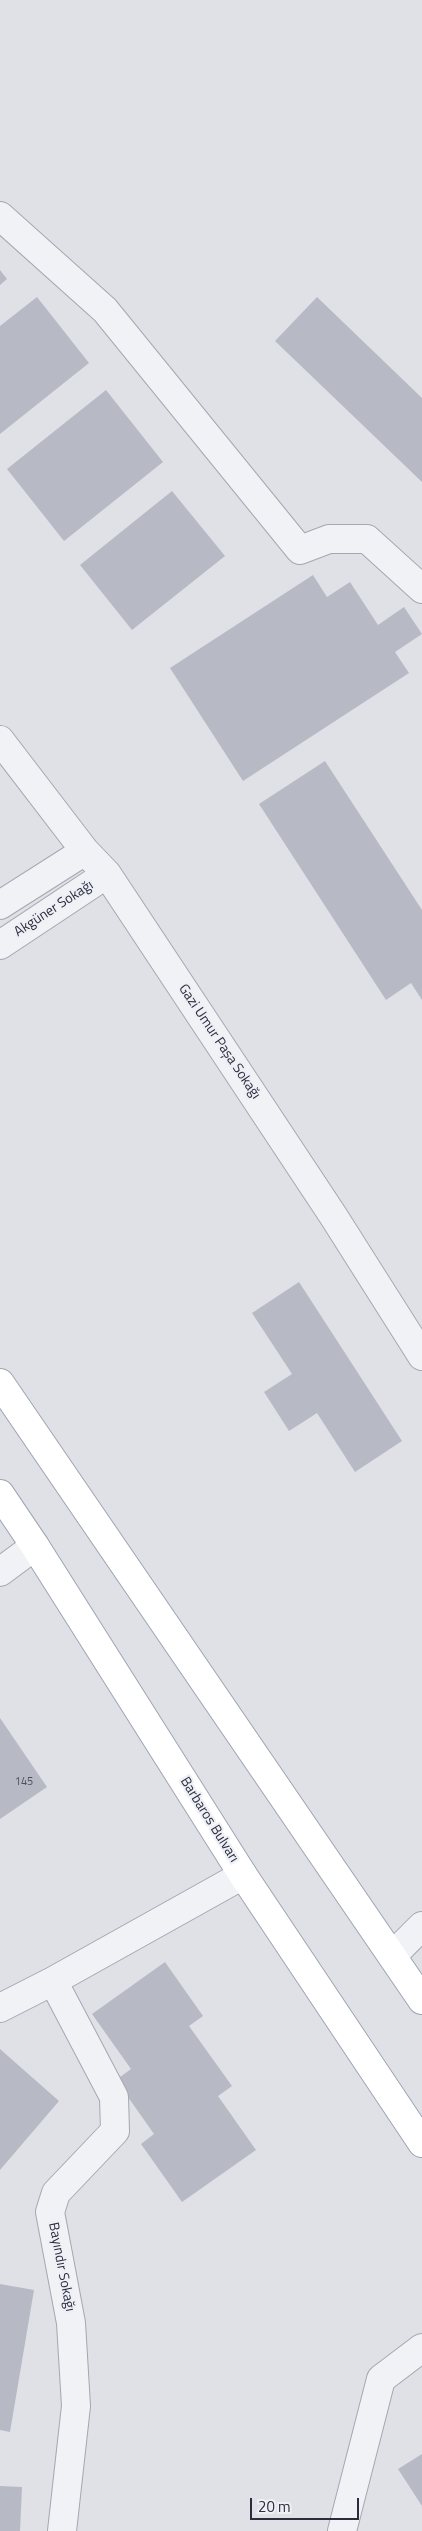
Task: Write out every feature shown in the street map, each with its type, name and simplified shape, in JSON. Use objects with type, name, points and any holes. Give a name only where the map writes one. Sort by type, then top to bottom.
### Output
[{"type":"main road","points":[[0,1383],[422,2000]]},
{"type":"main road","name":"Barbaros Bulvarı","points":[[0,1494],[35,1546],[243,1875],[422,2144]]},
{"type":"street","points":[[0,216],[105,310],[300,550],[329,539],[367,539],[422,589]]},
{"type":"street","name":"Gazi Umur Paşa Sokağı","points":[[0,740],[85,851],[107,874],[334,1217],[422,1356]]},
{"type":"street","points":[[0,905],[85,851]]},
{"type":"street","name":"Akgüner Sokağı","points":[[0,945],[107,874]]},
{"type":"street","points":[[0,1572],[35,1546]]},
{"type":"street","points":[[0,2008],[53,1981],[243,1875]]},
{"type":"street","points":[[393,1955],[422,1926]]},
{"type":"street","name":"Bayındır Sokağı","points":[[53,1981],[114,2097],[115,2131],[56,2193],[50,2212],[72,2322],[76,2406],[62,2531]]},
{"type":"street","points":[[342,2531],[381,2379],[422,2348]]},
{"type":"building","points":[[0,270],[7,279],[0,285]]},
{"type":"building","points":[[37,297],[89,363],[0,434],[0,326]]},
{"type":"building","points":[[317,297],[422,398],[422,482],[275,341]]},
{"type":"building","points":[[106,390],[163,462],[64,541],[7,469]]},
{"type":"building","points":[[172,491],[225,556],[132,630],[80,565]]},
{"type":"building","points":[[313,575],[327,597],[350,582],[378,625],[404,607],[422,634],[395,652],[409,673],[243,781],[170,668]]},
{"type":"building","points":[[325,761],[422,910],[422,1000],[411,983],[386,1000],[259,804]]},
{"type":"building","points":[[299,1282],[402,1441],[355,1472],[317,1413],[289,1431],[264,1392],[292,1374],[252,1313]]},
{"type":"building","points":[[0,1718],[47,1787],[0,1819]]},
{"type":"building","points":[[165,1962],[203,2016],[189,2026],[232,2086],[218,2096],[256,2150],[182,2202],[141,2144],[154,2134],[116,2080],[131,2069],[92,2014]]},
{"type":"building","points":[[0,2049],[59,2101],[0,2170]]},
{"type":"building","points":[[0,2284],[34,2290],[10,2432],[0,2430]]},
{"type":"building","points":[[422,2454],[422,2506],[398,2469]]},
{"type":"building","points":[[0,2486],[22,2487],[20,2531],[0,2531]]}]
